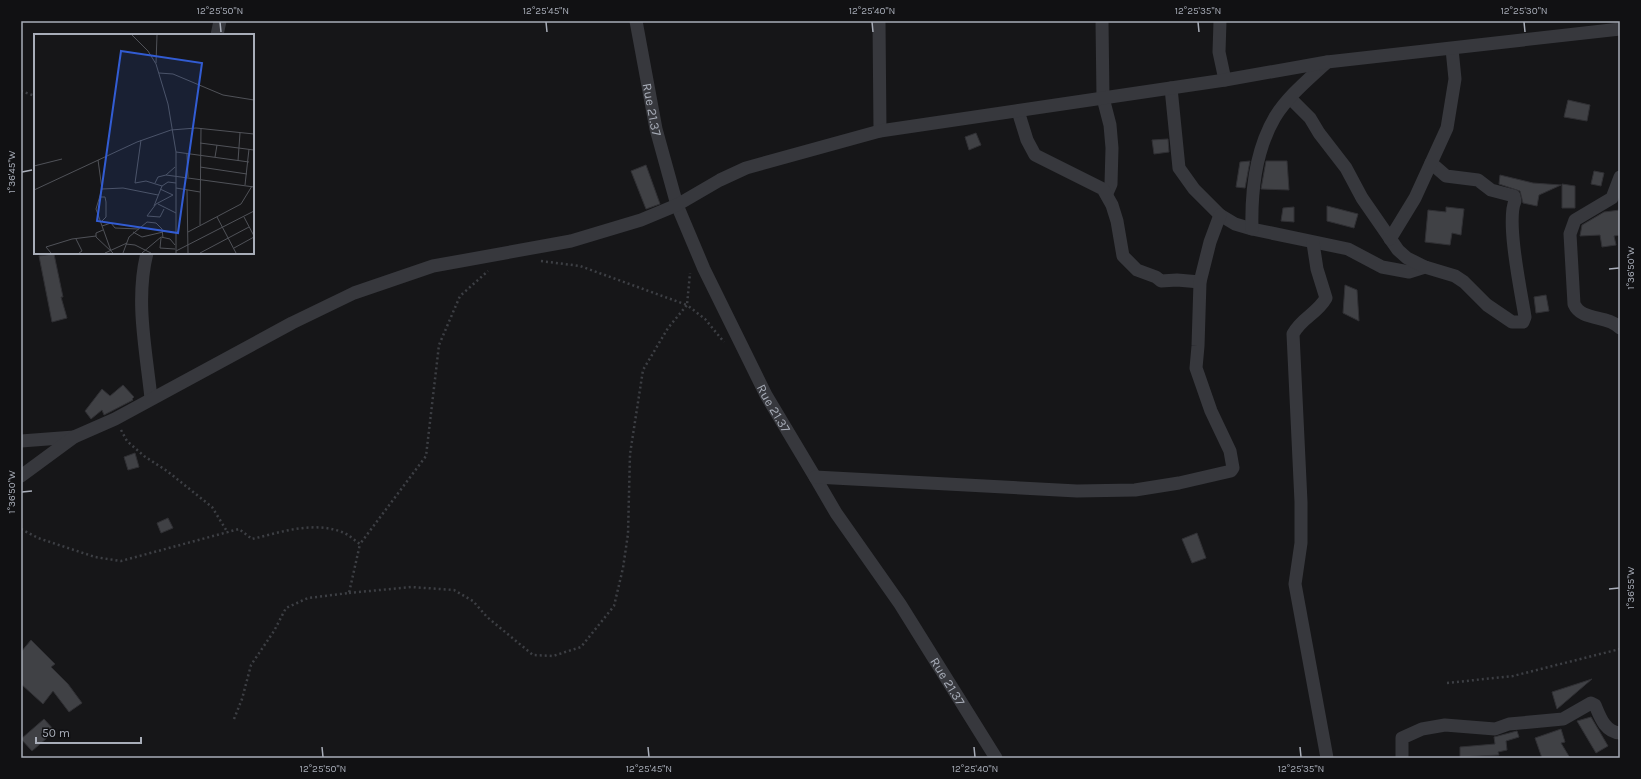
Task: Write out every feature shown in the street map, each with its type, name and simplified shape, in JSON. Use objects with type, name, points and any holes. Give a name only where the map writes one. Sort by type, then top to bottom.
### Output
[{"type":"street","points":[[217,34],[220,21]]},
{"type":"street","name":"Rue 21.37","points":[[636,21],[656,130],[677,205],[704,269],[766,395],[836,513],[900,604],[996,758]]},
{"type":"street","points":[[879,21],[880,132]]},
{"type":"street","points":[[1102,21],[1103,98],[1110,125],[1112,148],[1111,184],[1107,193]]},
{"type":"street","points":[[1220,21],[1219,52],[1225,80]]},
{"type":"street","points":[[21,476],[74,437],[115,419],[151,398],[292,323],[354,293],[433,266],[571,241],[641,220],[677,205],[720,180],[746,168],[880,132],[1225,80],[1327,62],[1620,29]]},
{"type":"street","points":[[1390,239],[1415,198],[1447,128],[1455,78],[1452,49]]},
{"type":"street","points":[[1252,229],[1251,209],[1256,163],[1276,117],[1290,98],[1327,62]]},
{"type":"street","points":[[1171,88],[1179,168],[1194,189],[1220,215],[1235,224],[1252,229],[1313,243],[1348,249],[1382,267],[1410,272],[1425,267]]},
{"type":"street","points":[[1290,98],[1310,118],[1319,133],[1346,168],[1362,198],[1398,250],[1407,258],[1425,267],[1455,276],[1464,282],[1487,305],[1512,322],[1523,322],[1525,317],[1511,224],[1513,206],[1516,201],[1514,196],[1491,190],[1478,180],[1446,176],[1431,163]]},
{"type":"street","points":[[1018,111],[1027,140],[1035,155],[1094,183],[1107,193],[1117,221],[1123,256],[1137,270],[1156,277],[1161,281],[1177,280],[1200,282]]},
{"type":"street","points":[[1620,177],[1612,198],[1575,220],[1570,234],[1574,304],[1577,311],[1582,314],[1607,319],[1620,328]]},
{"type":"street","points":[[815,477],[1077,491],[1135,490],[1179,483],[1231,471],[1233,468],[1230,451],[1211,411],[1196,368],[1200,282],[1210,242],[1220,215]]},
{"type":"street","points":[[1313,243],[1317,269],[1326,298],[1315,313],[1305,318],[1297,326],[1293,334],[1301,502],[1301,543],[1295,584],[1327,758]]},
{"type":"street","points":[[147,254],[142,288],[142,323],[151,398]]},
{"type":"street","points":[[21,441],[74,437]]},
{"type":"street","points":[[1402,758],[1402,738],[1422,729],[1445,725],[1495,729],[1509,724],[1563,718],[1592,703],[1595,705],[1606,726],[1615,733],[1620,733]]},
{"type":"path","points":[[21,91],[34,96]]},
{"type":"path","points":[[535,260],[580,266],[686,305],[705,319],[725,343]]},
{"type":"path","points":[[234,719],[242,699],[251,664],[274,631],[286,608],[308,598],[410,587],[454,590],[473,601],[487,617],[533,655],[553,656],[581,647],[614,606],[623,568],[628,534],[630,454],[643,370],[668,328],[686,305],[691,267]]},
{"type":"path","points":[[349,593],[360,544],[426,456],[439,345],[460,296],[486,272],[493,269]]},
{"type":"path","points":[[115,419],[127,441],[212,507],[228,533]]},
{"type":"path","points":[[21,529],[38,538],[95,557],[121,562],[239,529],[252,540],[286,531],[320,526],[343,532],[360,544]]},
{"type":"path","points":[[1447,683],[1514,676],[1620,648]]},
{"type":"building","points":[[1568,100],[1590,105],[1587,121],[1564,117]]},
{"type":"building","points":[[976,133],[981,145],[969,150],[965,137]]},
{"type":"building","points":[[1168,139],[1169,152],[1154,154],[1152,140]]},
{"type":"building","points":[[1250,161],[1245,188],[1236,187],[1240,162]]},
{"type":"building","points":[[1266,161],[1287,161],[1289,190],[1261,189]]},
{"type":"building","points":[[646,165],[660,204],[646,209],[631,171]]},
{"type":"building","points":[[1594,171],[1604,173],[1601,186],[1591,184]]},
{"type":"building","points":[[1500,175],[1533,183],[1561,185],[1539,195],[1537,206],[1523,203],[1520,191],[1499,184]]},
{"type":"building","points":[[1562,184],[1575,186],[1575,208],[1562,208]]},
{"type":"building","points":[[1327,206],[1358,214],[1354,228],[1327,221]]},
{"type":"building","points":[[1294,207],[1294,222],[1281,221],[1283,208]]},
{"type":"building","points":[[1446,207],[1464,209],[1461,235],[1452,233],[1450,245],[1425,242],[1428,210],[1446,212]]},
{"type":"building","points":[[1620,210],[1620,235],[1614,236],[1616,245],[1602,247],[1600,235],[1580,236],[1582,225],[1604,212]]},
{"type":"building","points":[[54,254],[63,297],[61,297],[67,318],[52,322],[39,256]]},
{"type":"building","points":[[1345,285],[1357,290],[1359,321],[1343,313]]},
{"type":"building","points":[[1546,295],[1549,311],[1536,313],[1534,297]]},
{"type":"building","points":[[123,385],[134,397],[132,399],[133,400],[104,415],[102,410],[91,419],[85,411],[102,389],[110,396]]},
{"type":"building","points":[[135,453],[139,467],[128,470],[124,457]]},
{"type":"building","points":[[168,518],[173,528],[161,533],[157,523]]},
{"type":"building","points":[[1197,533],[1206,558],[1192,563],[1182,539]]},
{"type":"building","points":[[31,640],[55,664],[51,667],[68,684],[82,703],[69,712],[53,691],[43,704],[21,684],[21,652]]},
{"type":"building","points":[[1592,679],[1557,709],[1552,692]]},
{"type":"building","points":[[1591,717],[1608,746],[1596,753],[1577,721]]},
{"type":"building","points":[[44,719],[55,731],[32,751],[21,739]]},
{"type":"building","points":[[1561,729],[1565,742],[1561,743],[1570,758],[1542,758],[1535,738]]},
{"type":"building","points":[[1517,731],[1519,737],[1506,741],[1507,750],[1498,752],[1499,755],[1460,757],[1460,747],[1495,744],[1494,737]]}]
